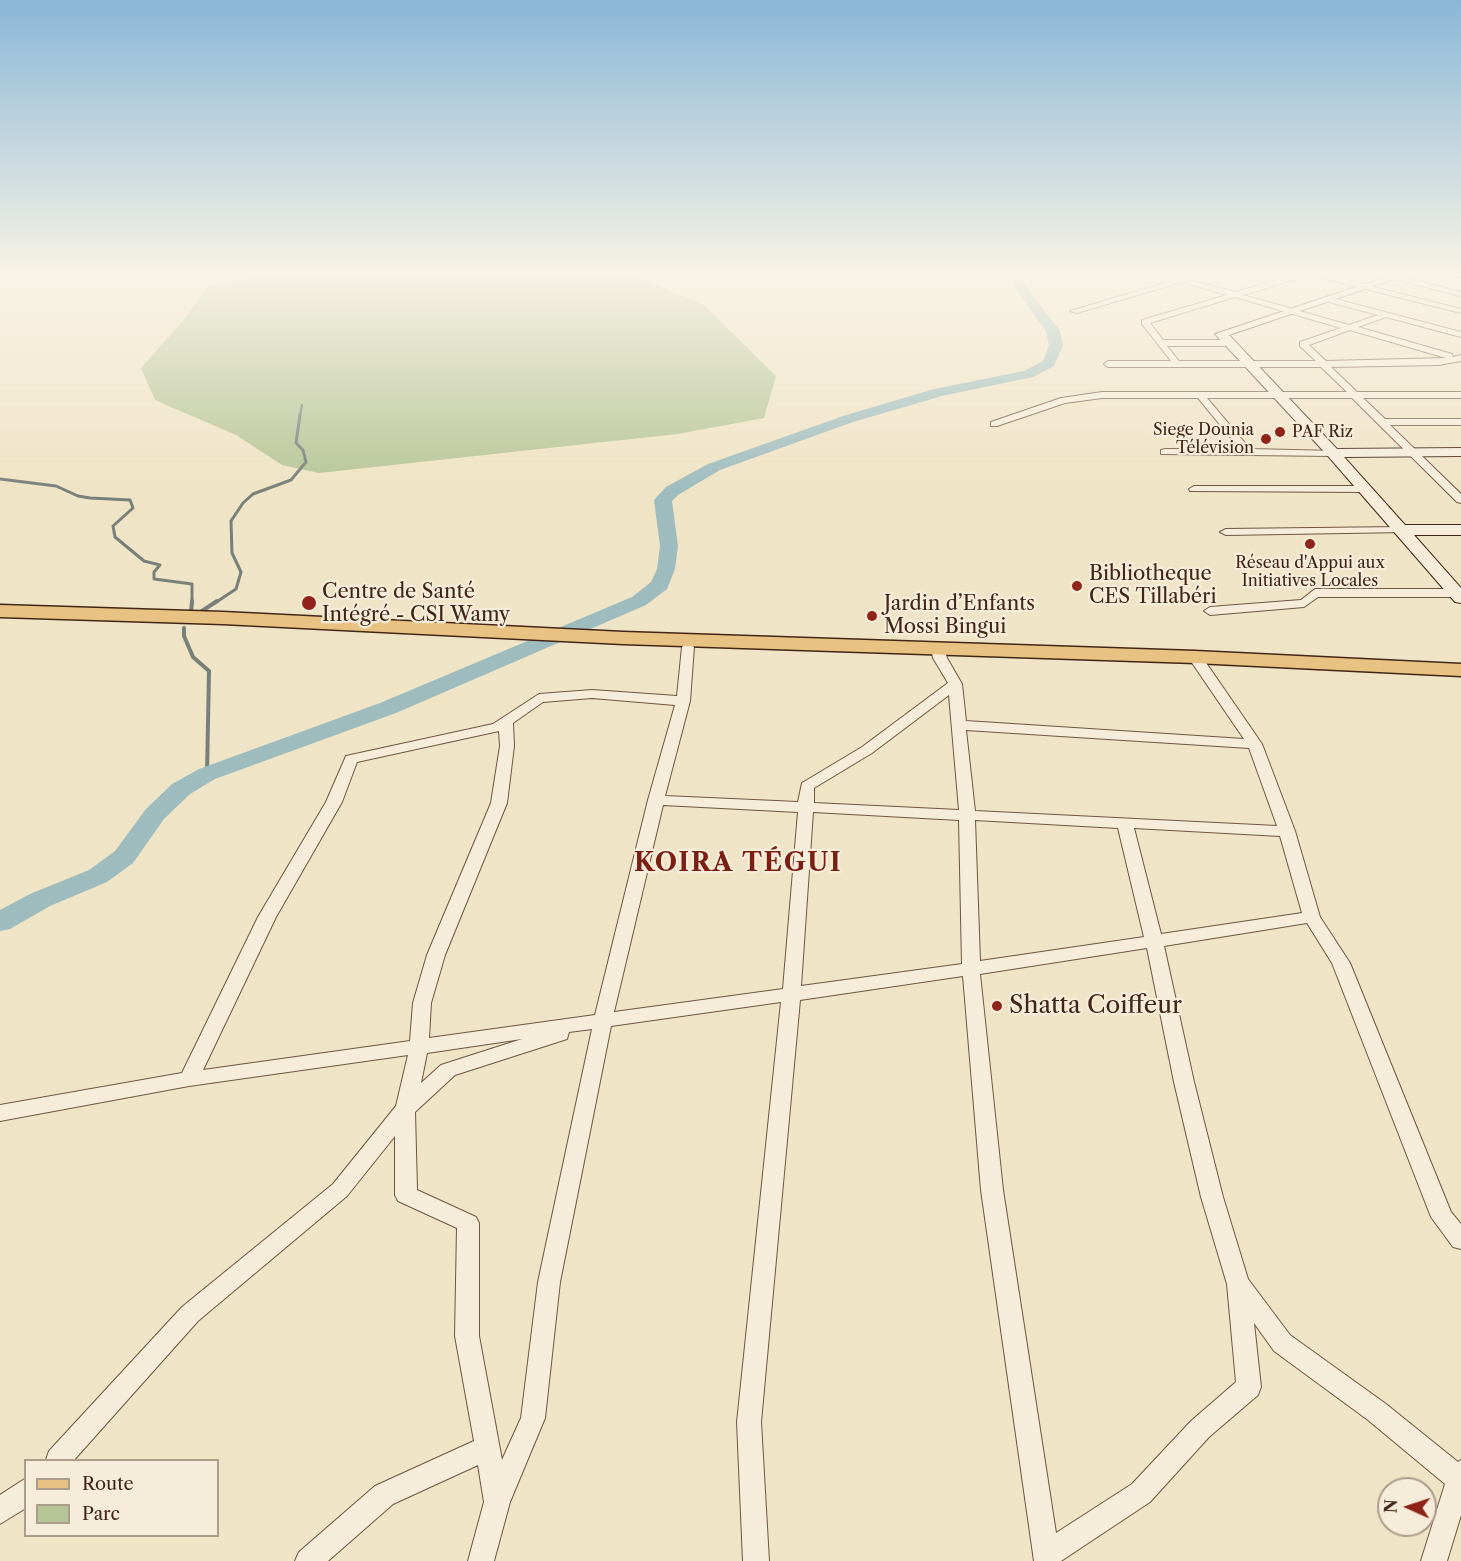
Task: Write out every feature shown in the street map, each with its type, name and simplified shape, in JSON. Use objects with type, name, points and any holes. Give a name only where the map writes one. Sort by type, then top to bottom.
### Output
[{"type":"main road","points":[[0,610],[526,637],[1461,670]]},
{"type":"main road","points":[[0,619],[407,631]]},
{"type":"main road","points":[[578,639],[687,647],[939,653]]},
{"type":"main road","points":[[1197,662],[1461,679]]},
{"type":"street","points":[[1162,345],[1177,364]]},
{"type":"street","points":[[1232,345],[1334,453],[1460,594]]},
{"type":"street","points":[[1304,345],[1413,452],[1455,489],[1461,500]]},
{"type":"street","points":[[1410,345],[1461,359]]},
{"type":"street","points":[[1108,364],[1325,364],[1461,359]]},
{"type":"street","points":[[994,423],[1064,400],[1084,396],[1461,395]]},
{"type":"street","points":[[1201,396],[1246,452]]},
{"type":"street","points":[[1382,422],[1461,422]]},
{"type":"street","points":[[1165,452],[1461,452]]},
{"type":"street","points":[[1194,489],[1366,489]]},
{"type":"street","points":[[1226,532],[1461,530]]},
{"type":"street","points":[[1210,611],[1304,603],[1315,593],[1460,594]]},
{"type":"street","points":[[481,1561],[497,1502],[533,1418],[549,1282],[603,1020],[656,800],[683,701],[687,647]]},
{"type":"street","points":[[939,653],[955,684],[967,816],[971,969],[992,1190],[1047,1558],[1141,1493],[1200,1430],[1249,1387],[1238,1284],[1212,1197],[1184,1082],[1154,940],[1125,824]]},
{"type":"street","points":[[1197,662],[1255,744],[1287,831],[1312,916],[1341,963],[1442,1217],[1461,1240]]},
{"type":"street","points":[[756,1561],[749,1422],[791,994],[807,786],[867,750],[955,684]]},
{"type":"street","points":[[189,1079],[267,917],[334,802],[351,759],[498,727],[539,698],[592,694],[683,701]]},
{"type":"street","points":[[497,1502],[466,1336],[468,1222],[406,1195],[405,1109],[419,1047],[422,1003],[436,955],[454,905],[499,803],[507,746],[506,721]]},
{"type":"street","points":[[959,724],[1255,744]]},
{"type":"street","points":[[656,800],[1287,831]]},
{"type":"street","points":[[0,1113],[189,1079],[971,969],[1312,916]]},
{"type":"street","points":[[60,1459],[190,1314],[340,1190],[405,1109],[448,1070],[603,1020]]},
{"type":"street","points":[[1238,1284],[1282,1343],[1460,1476],[1434,1561]]},
{"type":"street","points":[[308,1561],[384,1495],[487,1448]]},
{"type":"street","points":[[0,1511],[24,1493]]},
{"type":"green space","points":[[162,345],[744,345],[776,376],[764,418],[678,434],[319,473],[282,465],[236,435],[155,400],[141,368]]},
{"type":"waterway","points":[[0,922],[40,900],[98,876],[124,857],[155,814],[181,789],[207,774],[388,708],[639,601],[660,585],[666,569],[669,546],[663,500],[672,491],[714,467],[848,419],[939,392],[1028,374],[1049,363],[1056,345]]},
{"type":"waterway","points":[[300,416],[302,405]]},
{"type":"waterway","points":[[215,603],[236,589],[241,572],[232,553],[231,521],[243,503],[253,494],[291,480],[306,462],[303,450],[296,443],[300,415]]},
{"type":"waterway","points":[[0,479],[56,486],[78,496],[90,498],[130,500],[133,508],[113,526],[115,537],[144,561],[160,565],[154,572],[154,579],[192,584],[192,601]]},
{"type":"waterway","points":[[191,614],[192,601]]},
{"type":"waterway","points":[[199,613],[217,601]]},
{"type":"waterway","points":[[184,628],[184,636],[193,657],[209,671],[207,774]]},
{"type":"place","name":"PAF Riz","points":[[1280,432]]},
{"type":"place","name":"Siege Dounia Télévision","points":[[1266,439]]},
{"type":"place","name":"Réseau d'Appui aux Initiatives Locales","points":[[1310,544]]},
{"type":"place","name":"Bibliotheque CES Tillabéri","points":[[1077,586]]},
{"type":"place","name":"Centre de Santé Intégré - CSI Wamy","points":[[309,603]]},
{"type":"place","name":"Jardin d’Enfants Mossi Bingui","points":[[872,616]]},
{"type":"place","name":"Shatta Coiffeur","points":[[997,1006]]},
{"type":"district","name":"KOIRA TÉGUI","points":[[738,863]]}]
